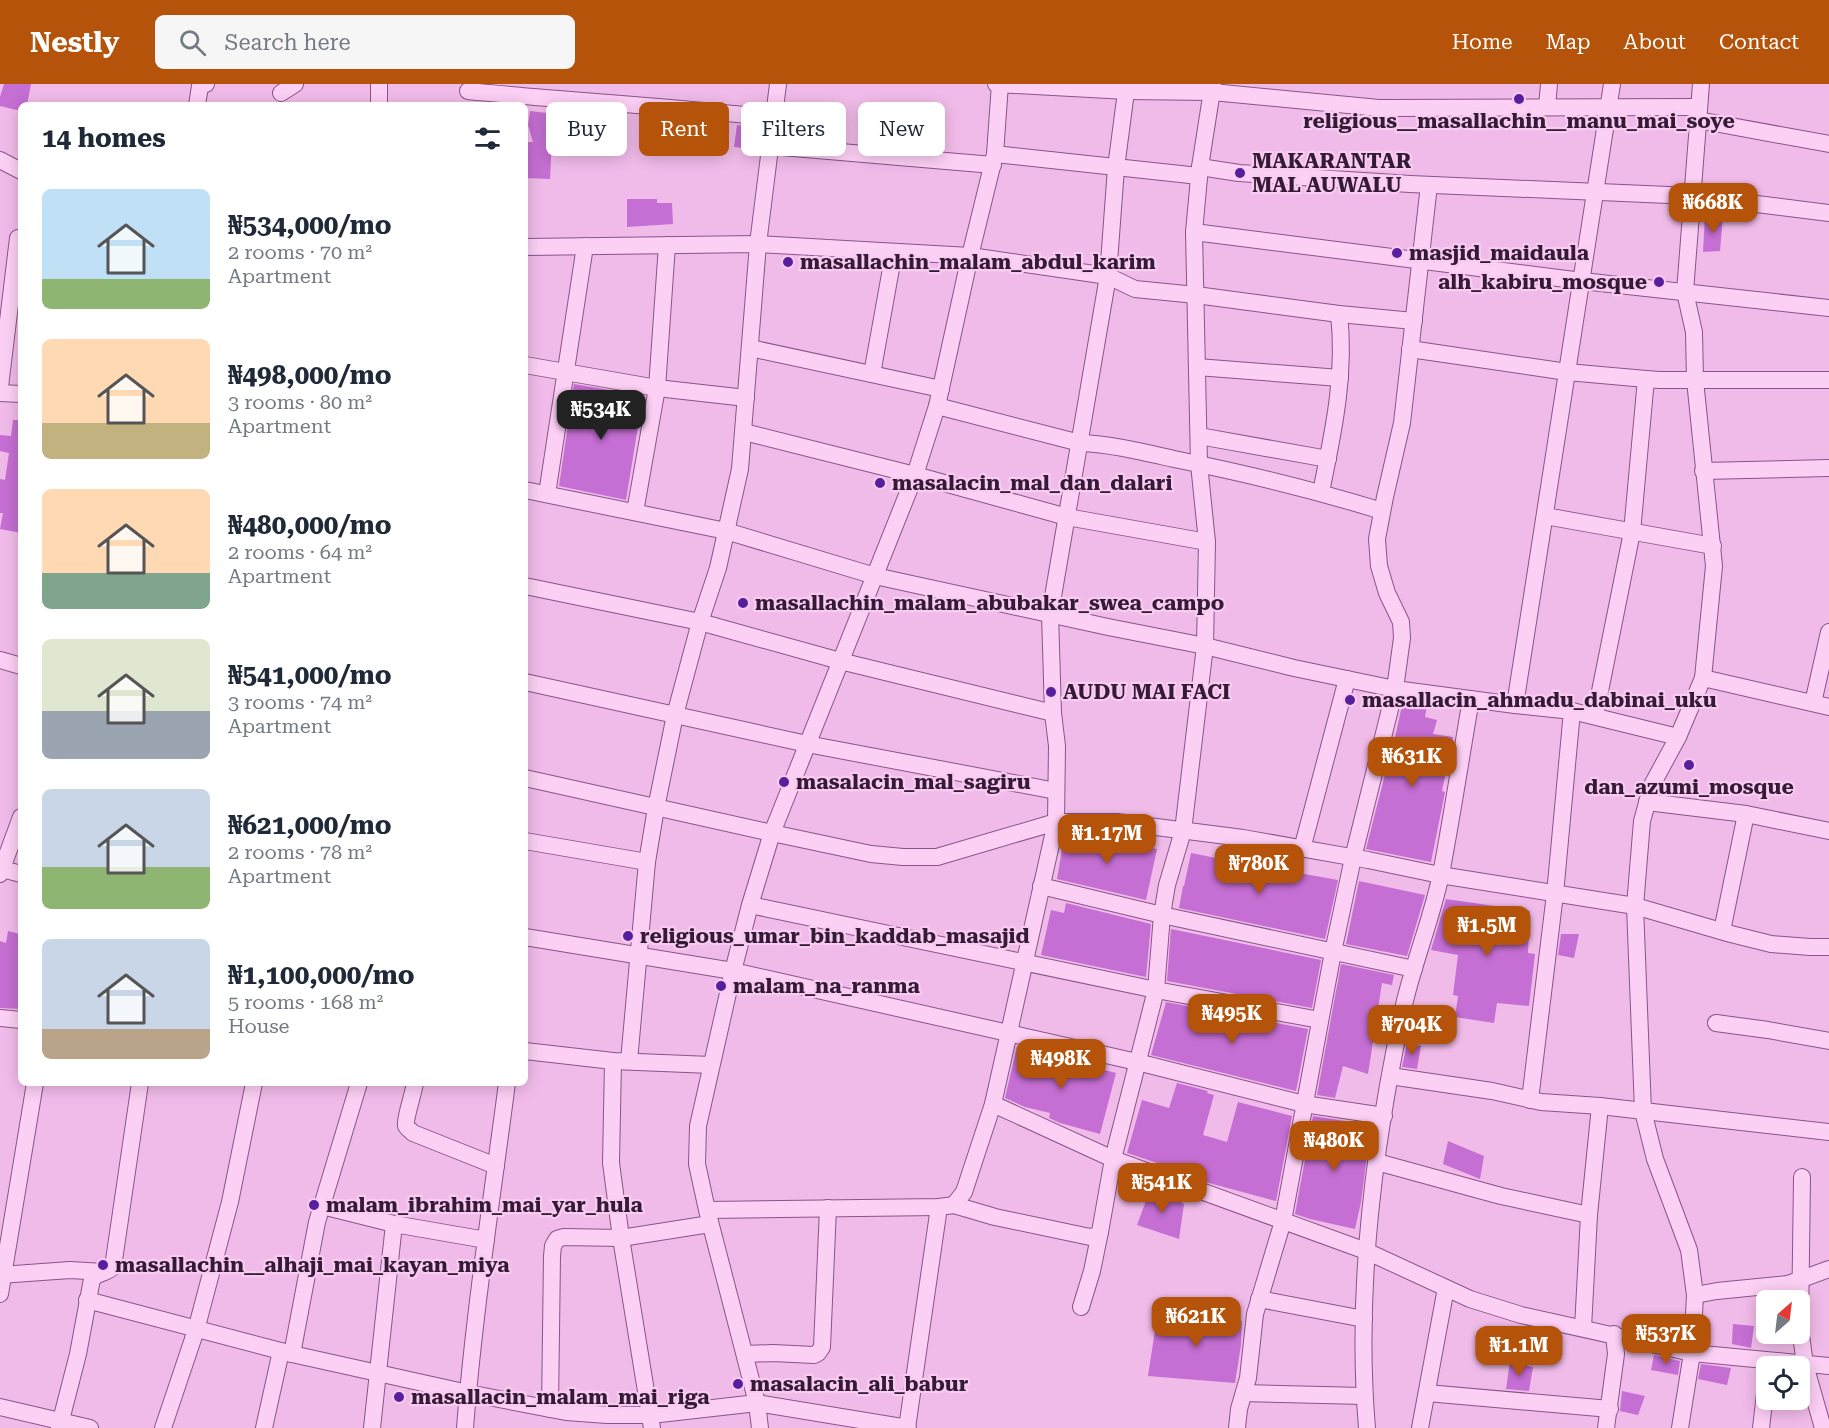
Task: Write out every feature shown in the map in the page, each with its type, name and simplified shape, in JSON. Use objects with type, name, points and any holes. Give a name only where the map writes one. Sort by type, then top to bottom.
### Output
[{"type":"street","points":[[379,102],[380,84]]},
{"type":"street","points":[[775,102],[778,84]]},
{"type":"street","points":[[760,1428],[757,1403],[708,1217],[697,1164],[698,1126],[733,971],[772,833],[915,475],[937,406],[994,160],[998,84],[1213,88],[1379,108],[1609,107],[1698,114],[1829,144]]},
{"type":"street","points":[[1547,107],[1549,84]]},
{"type":"street","points":[[1515,705],[1612,84]]},
{"type":"street","points":[[1680,1428],[1692,1353],[1695,1295],[1689,1250],[1655,1159],[1643,1111],[1635,906],[1642,821],[1652,785],[1678,737],[1703,678],[1714,566],[1695,380],[1694,332],[1685,292],[1701,84]]},
{"type":"street","points":[[197,102],[199,85]]},
{"type":"street","points":[[87,1300],[196,1330],[468,1393],[560,1417],[607,1415],[652,1421],[757,1403],[908,1428],[947,1206],[964,1192],[993,1104],[1056,822],[1057,746],[1053,713],[1050,614],[1108,276],[1116,168],[1127,87]]},
{"type":"street","points":[[1081,1307],[1092,1272],[1113,1159],[1156,990],[1162,915],[1167,885],[1183,831],[1205,646],[1207,542],[1199,464],[1194,232],[1199,171],[1213,88]]},
{"type":"street","points":[[468,93],[509,90],[741,114]]},
{"type":"street","points":[[846,151],[1429,185],[1692,196],[1829,213]]},
{"type":"street","points":[[652,1421],[621,1238],[611,1163],[621,1061],[638,955],[647,862],[656,808],[675,715],[717,567],[740,469],[758,244],[769,156]]},
{"type":"street","points":[[0,160],[18,169]]},
{"type":"street","points":[[1237,1428],[1259,1299],[1283,1221],[1333,952],[1353,858],[1395,689],[1402,638],[1401,622],[1387,593],[1379,566],[1377,538],[1402,423],[1429,185]]},
{"type":"street","points":[[1194,232],[1582,281],[1829,308]]},
{"type":"street","points":[[0,387],[18,238]]},
{"type":"street","points":[[528,247],[758,244],[970,256],[1108,276],[1135,289],[1414,321]]},
{"type":"street","points":[[635,512],[657,388],[667,245]]},
{"type":"street","points":[[547,494],[585,246]]},
{"type":"street","points":[[872,374],[894,252]]},
{"type":"street","points":[[1321,492],[1337,416],[1342,338],[1339,314]]},
{"type":"street","points":[[750,348],[941,389]]},
{"type":"street","points":[[1410,349],[1567,372],[1646,379],[1829,380]]},
{"type":"street","points":[[528,366],[657,388],[746,398]]},
{"type":"street","points":[[1197,367],[1340,378]]},
{"type":"street","points":[[1595,716],[1632,532],[1646,379]]},
{"type":"street","points":[[0,393],[18,394]]},
{"type":"street","points":[[937,406],[1080,442],[1099,443],[1321,492],[1382,511]]},
{"type":"street","points":[[744,432],[915,475],[1067,517],[1207,542]]},
{"type":"street","points":[[1199,436],[1328,459]]},
{"type":"street","points":[[1703,471],[1828,465]]},
{"type":"street","points":[[528,491],[726,531],[874,576],[1205,646],[1294,668],[1395,689],[1572,711],[1678,737]]},
{"type":"street","points":[[1545,516],[1713,546]]},
{"type":"street","points":[[528,587],[700,622],[840,661],[1053,713]]},
{"type":"street","points":[[1703,678],[1821,705],[1829,632]]},
{"type":"street","points":[[0,660],[18,665]]},
{"type":"street","points":[[1302,849],[1347,679]]},
{"type":"street","points":[[528,683],[807,744],[1056,792]]},
{"type":"street","points":[[1367,1428],[1362,1361],[1366,1251],[1377,1162],[1404,1002],[1440,876],[1471,699]]},
{"type":"street","points":[[1530,1100],[1555,894],[1572,711]]},
{"type":"street","points":[[528,779],[871,854],[903,857],[937,857],[1056,822],[1117,822],[1243,838],[1440,876],[1635,906],[1771,944],[1810,948],[1829,947]]},
{"type":"street","points":[[1647,802],[1746,814],[1829,831]]},
{"type":"street","points":[[1722,931],[1746,814]]},
{"type":"street","points":[[18,825],[1,872],[18,874]]},
{"type":"street","points":[[528,842],[647,862]]},
{"type":"street","points":[[1041,886],[1162,915],[1414,969]]},
{"type":"street","points":[[750,905],[1156,990],[1320,1020]]},
{"type":"street","points":[[528,938],[733,971],[1137,1062],[1304,1104],[1384,1116]]},
{"type":"street","points":[[0,1018],[18,1020]]},
{"type":"street","points":[[1716,1023],[1829,1041]]},
{"type":"street","points":[[528,1051],[621,1061],[711,1065]]},
{"type":"street","points":[[1390,1076],[1492,1091],[1541,1102],[1600,1106],[1829,1132]]},
{"type":"street","points":[[0,1294],[34,1086]]},
{"type":"street","points":[[60,1425],[78,1354],[92,1278],[113,1267],[115,1261],[140,1086]]},
{"type":"street","points":[[163,1428],[196,1330],[230,1203],[253,1086]]},
{"type":"street","points":[[264,1428],[287,1352],[317,1222],[358,1086]]},
{"type":"street","points":[[415,1086],[405,1121],[407,1128],[413,1133],[496,1166]]},
{"type":"street","points":[[465,1428],[486,1240],[507,1086]]},
{"type":"street","points":[[993,1104],[1113,1159],[1366,1251],[1470,1299],[1521,1315],[1756,1365]]},
{"type":"street","points":[[1583,1329],[1588,1215],[1600,1106]]},
{"type":"street","points":[[1377,1162],[1501,1196],[1588,1215]]},
{"type":"street","points":[[1802,1177],[1800,1326],[1804,1356]]},
{"type":"street","points":[[322,1206],[394,1224],[486,1240]]},
{"type":"street","points":[[560,1417],[553,1246],[557,1239],[564,1237],[621,1238],[708,1217],[828,1208],[947,1206],[1090,1237],[1100,1232]]},
{"type":"street","points":[[745,1354],[814,1355],[822,1347],[828,1208]]},
{"type":"street","points":[[372,1428],[394,1224]]},
{"type":"street","points":[[1695,1295],[1788,1284],[1829,1269]]},
{"type":"street","points":[[2,1276],[70,1270],[105,1272]]},
{"type":"street","points":[[1420,1428],[1446,1288]]},
{"type":"street","points":[[1259,1299],[1364,1319]]},
{"type":"street","points":[[1606,1428],[1616,1354],[1614,1334]]},
{"type":"street","points":[[1810,1365],[1829,1366]]},
{"type":"street","points":[[1810,1382],[1823,1428]]},
{"type":"street","points":[[1244,1393],[1364,1396]]},
{"type":"street","points":[[1427,1393],[1610,1409]]},
{"type":"street","points":[[0,1407],[60,1425],[90,1428]]},
{"type":"street","points":[[1761,1428],[1763,1410]]},
{"type":"building","points":[[4,84],[31,84],[28,102],[18,102],[18,110],[0,106]]},
{"type":"building","points":[[530,111],[546,113],[546,156],[551,156],[550,179],[528,178],[528,142],[533,142],[528,125]]},
{"type":"building","points":[[737,125],[741,125],[741,148],[734,147]]},
{"type":"building","points":[[627,199],[657,199],[657,203],[672,203],[673,224],[627,227]]},
{"type":"building","points":[[1705,216],[1723,216],[1720,251],[1703,252]]},
{"type":"building","points":[[574,384],[643,396],[626,500],[559,486]]},
{"type":"building","points":[[13,420],[18,420],[18,532],[0,529],[3,513],[0,513],[0,479],[5,480],[9,453],[0,451],[0,435],[11,436]]},
{"type":"building","points":[[1403,701],[1427,705],[1425,717],[1437,720],[1433,734],[1453,737],[1431,862],[1366,849]]},
{"type":"building","points":[[1065,832],[1157,849],[1146,900],[1057,879]]},
{"type":"building","points":[[1191,853],[1338,880],[1325,939],[1179,908]]},
{"type":"building","points":[[1359,881],[1425,895],[1407,956],[1346,944]]},
{"type":"building","points":[[1446,899],[1530,911],[1528,953],[1535,954],[1529,1006],[1497,1003],[1494,1023],[1455,1017],[1458,996],[1453,995],[1458,955],[1431,950]]},
{"type":"building","points":[[1066,903],[1151,924],[1146,977],[1041,955],[1051,910],[1064,913]]},
{"type":"building","points":[[1171,929],[1321,960],[1312,1008],[1167,981]]},
{"type":"building","points":[[8,931],[18,934],[18,1009],[0,1008],[0,941],[6,943]]},
{"type":"building","points":[[1561,934],[1579,934],[1574,958],[1558,955]]},
{"type":"building","points":[[1341,964],[1394,975],[1392,985],[1382,983],[1368,1074],[1343,1066],[1335,1098],[1317,1095]]},
{"type":"building","points":[[1166,1002],[1308,1029],[1296,1091],[1151,1055]]},
{"type":"building","points":[[1407,1043],[1421,1046],[1417,1069],[1402,1067]]},
{"type":"building","points":[[1017,1046],[1040,1051],[1038,1063],[1061,1069],[1064,1059],[1116,1073],[1100,1134],[1060,1123],[1049,1118],[1050,1113],[1025,1107],[1005,1098]]},
{"type":"building","points":[[1177,1083],[1208,1091],[1207,1093],[1214,1095],[1203,1135],[1227,1142],[1238,1102],[1292,1116],[1276,1201],[1209,1183],[1176,1169],[1127,1153],[1142,1100],[1169,1108]]},
{"type":"building","points":[[1313,1116],[1371,1125],[1361,1202],[1355,1229],[1295,1214]]},
{"type":"building","points":[[1448,1141],[1484,1156],[1480,1179],[1443,1164]]},
{"type":"building","points":[[1150,1190],[1166,1193],[1184,1204],[1179,1239],[1137,1225]]},
{"type":"building","points":[[1158,1311],[1242,1321],[1235,1383],[1148,1376]]},
{"type":"building","points":[[1733,1324],[1754,1326],[1751,1348],[1732,1344]]},
{"type":"building","points":[[1654,1355],[1680,1361],[1678,1375],[1651,1370]]},
{"type":"building","points":[[1510,1362],[1533,1367],[1529,1391],[1506,1389]]},
{"type":"building","points":[[1701,1364],[1731,1368],[1727,1385],[1698,1379]]},
{"type":"building","points":[[1622,1391],[1645,1396],[1638,1415],[1620,1411]]},
{"type":"place","name":"religious__masallachin__manu_mai_soye","points":[[1519,99]]},
{"type":"place","name":"MAKARANTAR MAL AUWALU","points":[[1240,173]]},
{"type":"place","name":"masjid_maidaula","points":[[1397,253]]},
{"type":"place","name":"masallachin_malam_abdul_karim","points":[[788,262]]},
{"type":"place","name":"alh_kabiru_mosque","points":[[1659,282]]},
{"type":"place","name":"masalacin_mal_dan_dalari","points":[[880,483]]},
{"type":"place","name":"masallachin_malam_abubakar_swea_campo","points":[[743,603]]},
{"type":"place","name":"AUDU MAI FACI","points":[[1051,692]]},
{"type":"place","name":"masallacin_ahmadu_dabinai_uku","points":[[1350,700]]},
{"type":"place","name":"dan_azumi_mosque","points":[[1689,765]]},
{"type":"place","name":"masalacin_mal_sagiru","points":[[784,782]]},
{"type":"place","name":"religious_umar_bin_kaddab_masajid","points":[[628,936]]},
{"type":"place","name":"malam_na_ranma","points":[[721,986]]},
{"type":"place","name":"malam_ibrahim_mai_yar_hula","points":[[314,1205]]},
{"type":"place","name":"masallachin__alhaji_mai_kayan_miya","points":[[103,1265]]},
{"type":"place","name":"masalacin_ali_babur","points":[[738,1384]]},
{"type":"place","name":"masallacin_malam_mai_riga","points":[[399,1397]]}]
